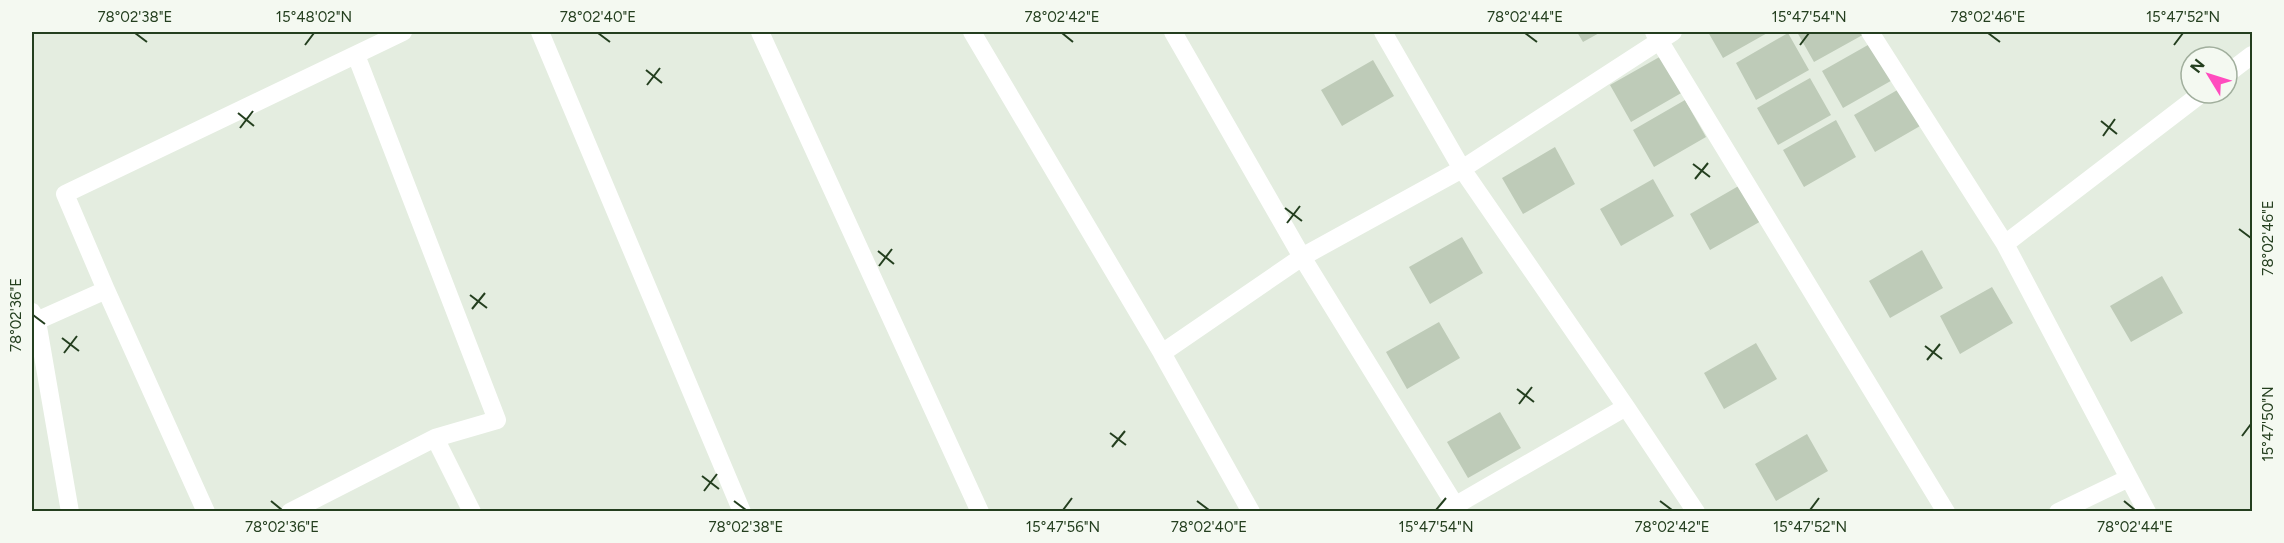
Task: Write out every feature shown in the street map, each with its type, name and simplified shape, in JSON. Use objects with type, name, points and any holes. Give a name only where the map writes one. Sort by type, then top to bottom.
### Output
[{"type":"street","points":[[206,512],[65,194],[403,32]]},
{"type":"street","points":[[540,32],[742,512]]},
{"type":"street","points":[[760,32],[980,512]]},
{"type":"street","points":[[972,32],[1162,353],[1251,512]]},
{"type":"street","points":[[1173,32],[1449,509],[1626,406]]},
{"type":"street","points":[[1383,32],[1461,169],[1626,406],[1696,512]]},
{"type":"street","points":[[1870,32],[2005,243],[2147,512]]},
{"type":"street","points":[[1162,353],[1302,257],[1461,169],[1662,34],[1946,512]]},
{"type":"street","points":[[290,512],[435,438],[497,420],[356,55]]},
{"type":"street","points":[[2239,65],[2253,55]]},
{"type":"street","points":[[2005,243],[2186,105]]},
{"type":"street","points":[[70,512],[33,318],[106,290]]},
{"type":"street","points":[[435,438],[472,512]]},
{"type":"street","points":[[2058,512],[2129,478]]},
{"type":"building","points":[[1577,32],[1601,32],[1583,42]]},
{"type":"building","points":[[1708,32],[1769,32],[1723,58]]},
{"type":"building","points":[[1797,32],[1868,32],[1814,62]]},
{"type":"building","points":[[1788,33],[1809,70],[1756,100],[1736,63]]},
{"type":"building","points":[[1875,41],[1896,78],[1843,108],[1822,71]]},
{"type":"building","points":[[1663,55],[1683,92],[1631,122],[1610,85]]},
{"type":"building","points":[[1373,60],[1394,96],[1342,126],[1321,90]]},
{"type":"building","points":[[1810,78],[1831,115],[1778,145],[1757,108]]},
{"type":"building","points":[[1906,85],[1927,122],[1875,152],[1854,115]]},
{"type":"building","points":[[1685,100],[1706,137],[1654,167],[1633,130]]},
{"type":"building","points":[[1836,120],[1856,157],[1804,187],[1783,150]]},
{"type":"building","points":[[1555,147],[1575,184],[1523,214],[1502,178]]},
{"type":"building","points":[[1653,179],[1674,216],[1621,246],[1600,209]]},
{"type":"building","points":[[1742,184],[1763,220],[1710,250],[1690,214]]},
{"type":"building","points":[[1462,237],[1483,273],[1430,304],[1409,267]]},
{"type":"building","points":[[1922,250],[1943,288],[1890,318],[1869,281]]},
{"type":"building","points":[[2162,276],[2183,313],[2131,342],[2110,306]]},
{"type":"building","points":[[1992,287],[2013,323],[1960,354],[1940,316]]},
{"type":"building","points":[[1439,322],[1460,358],[1407,389],[1386,352]]},
{"type":"building","points":[[1756,343],[1777,379],[1724,409],[1704,373]]},
{"type":"building","points":[[1500,412],[1521,448],[1468,478],[1447,442]]},
{"type":"building","points":[[1807,434],[1828,471],[1776,501],[1755,464]]}]
